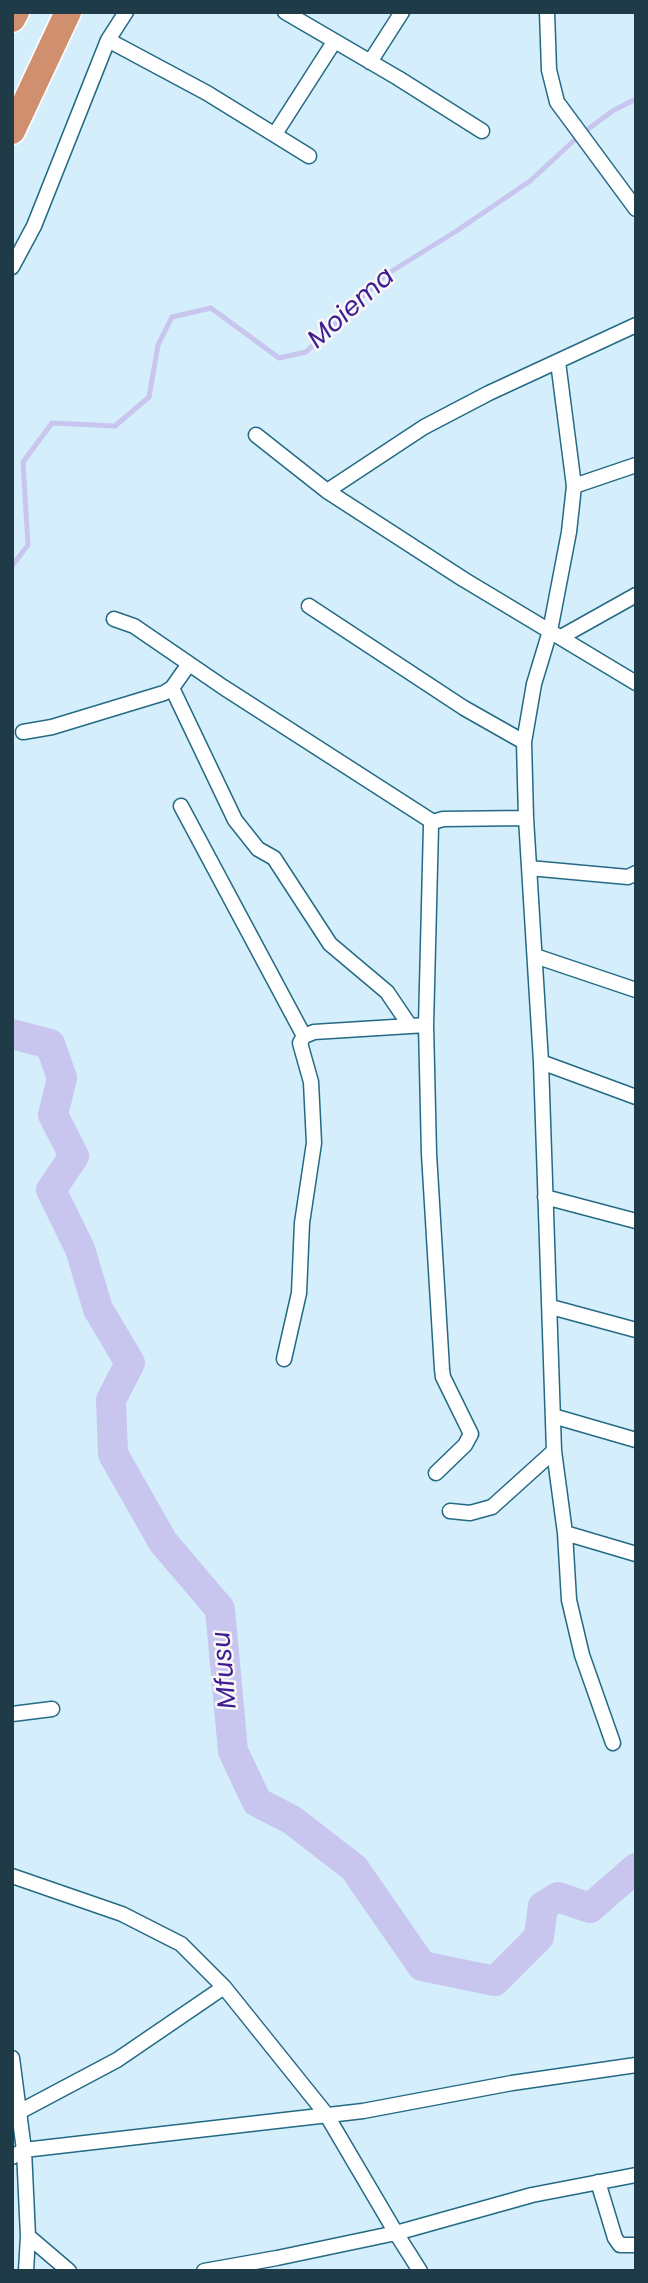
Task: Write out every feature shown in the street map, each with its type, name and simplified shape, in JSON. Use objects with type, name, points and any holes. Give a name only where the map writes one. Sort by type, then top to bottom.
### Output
[{"type":"highway","points":[[12,19],[16,12]]},
{"type":"highway","points":[[12,131],[68,12]]},
{"type":"street","points":[[12,267],[34,226],[108,40],[126,12]]},
{"type":"street","points":[[285,12],[482,131]]},
{"type":"street","points":[[370,62],[402,12]]},
{"type":"street","points":[[547,12],[549,70],[557,102],[636,209]]},
{"type":"street","points":[[108,40],[207,93],[309,156]]},
{"type":"street","points":[[275,134],[334,42]]},
{"type":"street","points":[[327,491],[424,427],[489,393],[636,325]]},
{"type":"street","points":[[558,362],[575,486],[556,634],[534,684],[524,742],[526,818],[541,1062],[554,1451],[565,1533],[569,1600],[582,1655],[612,1743]]},
{"type":"street","points":[[256,435],[327,491],[463,579],[636,682]]},
{"type":"street","points":[[575,486],[636,465]]},
{"type":"street","points":[[556,634],[636,595]]},
{"type":"street","points":[[309,606],[464,708],[524,742]]},
{"type":"street","points":[[114,619],[134,626],[433,822],[443,819],[526,818]]},
{"type":"street","points":[[23,732],[52,727],[164,693],[172,688],[190,664]]},
{"type":"street","points":[[172,688],[235,820],[258,849],[274,858],[330,944],[387,992],[410,1026]]},
{"type":"street","points":[[181,806],[304,1036]]},
{"type":"street","points":[[433,822],[426,1025],[429,1154],[442,1369],[443,1377],[471,1434],[465,1445],[436,1473]]},
{"type":"street","points":[[529,868],[628,877],[636,873]]},
{"type":"street","points":[[535,956],[636,990]]},
{"type":"street","points":[[284,1359],[299,1293],[302,1223],[314,1143],[311,1082],[299,1043],[304,1036],[314,1032],[426,1025]]},
{"type":"street","points":[[541,1062],[636,1097]]},
{"type":"street","points":[[545,1197],[636,1221]]},
{"type":"street","points":[[551,1307],[636,1329]]},
{"type":"street","points":[[553,1416],[636,1440]]},
{"type":"street","points":[[450,1511],[470,1513],[492,1507],[554,1451]]},
{"type":"street","points":[[565,1533],[636,1553]]},
{"type":"street","points":[[12,1714],[52,1709]]},
{"type":"street","points":[[12,1876],[122,1914],[181,1944],[224,1987],[326,2114],[420,2271]]},
{"type":"street","points":[[19,2112],[117,2060],[224,1987]]},
{"type":"street","points":[[12,2058],[19,2112],[18,2153],[28,2236],[26,2271]]},
{"type":"street","points":[[18,2153],[363,2111],[512,2083],[636,2065]]},
{"type":"street","points":[[204,2271],[277,2259],[396,2233],[532,2195],[636,2175]]},
{"type":"street","points":[[598,2182],[615,2238],[620,2245],[636,2245]]},
{"type":"street","points":[[28,2236],[69,2271]]},
{"type":"waterway","name":"Moiema","points":[[12,566],[28,545],[23,462],[52,423],[115,426],[149,397],[158,345],[172,317],[211,308],[279,358],[306,352],[384,276],[530,181],[580,135],[614,110],[636,99]]},
{"type":"waterway","name":"Mfusu","points":[[12,1034],[50,1044],[62,1078],[53,1115],[74,1156],[51,1190],[80,1249],[98,1309],[130,1363],[111,1400],[113,1454],[163,1542],[220,1609],[233,1751],[257,1802],[292,1820],[354,1868],[422,1966],[495,1981],[539,1937],[543,1906],[558,1897],[590,1908],[636,1868]]}]
